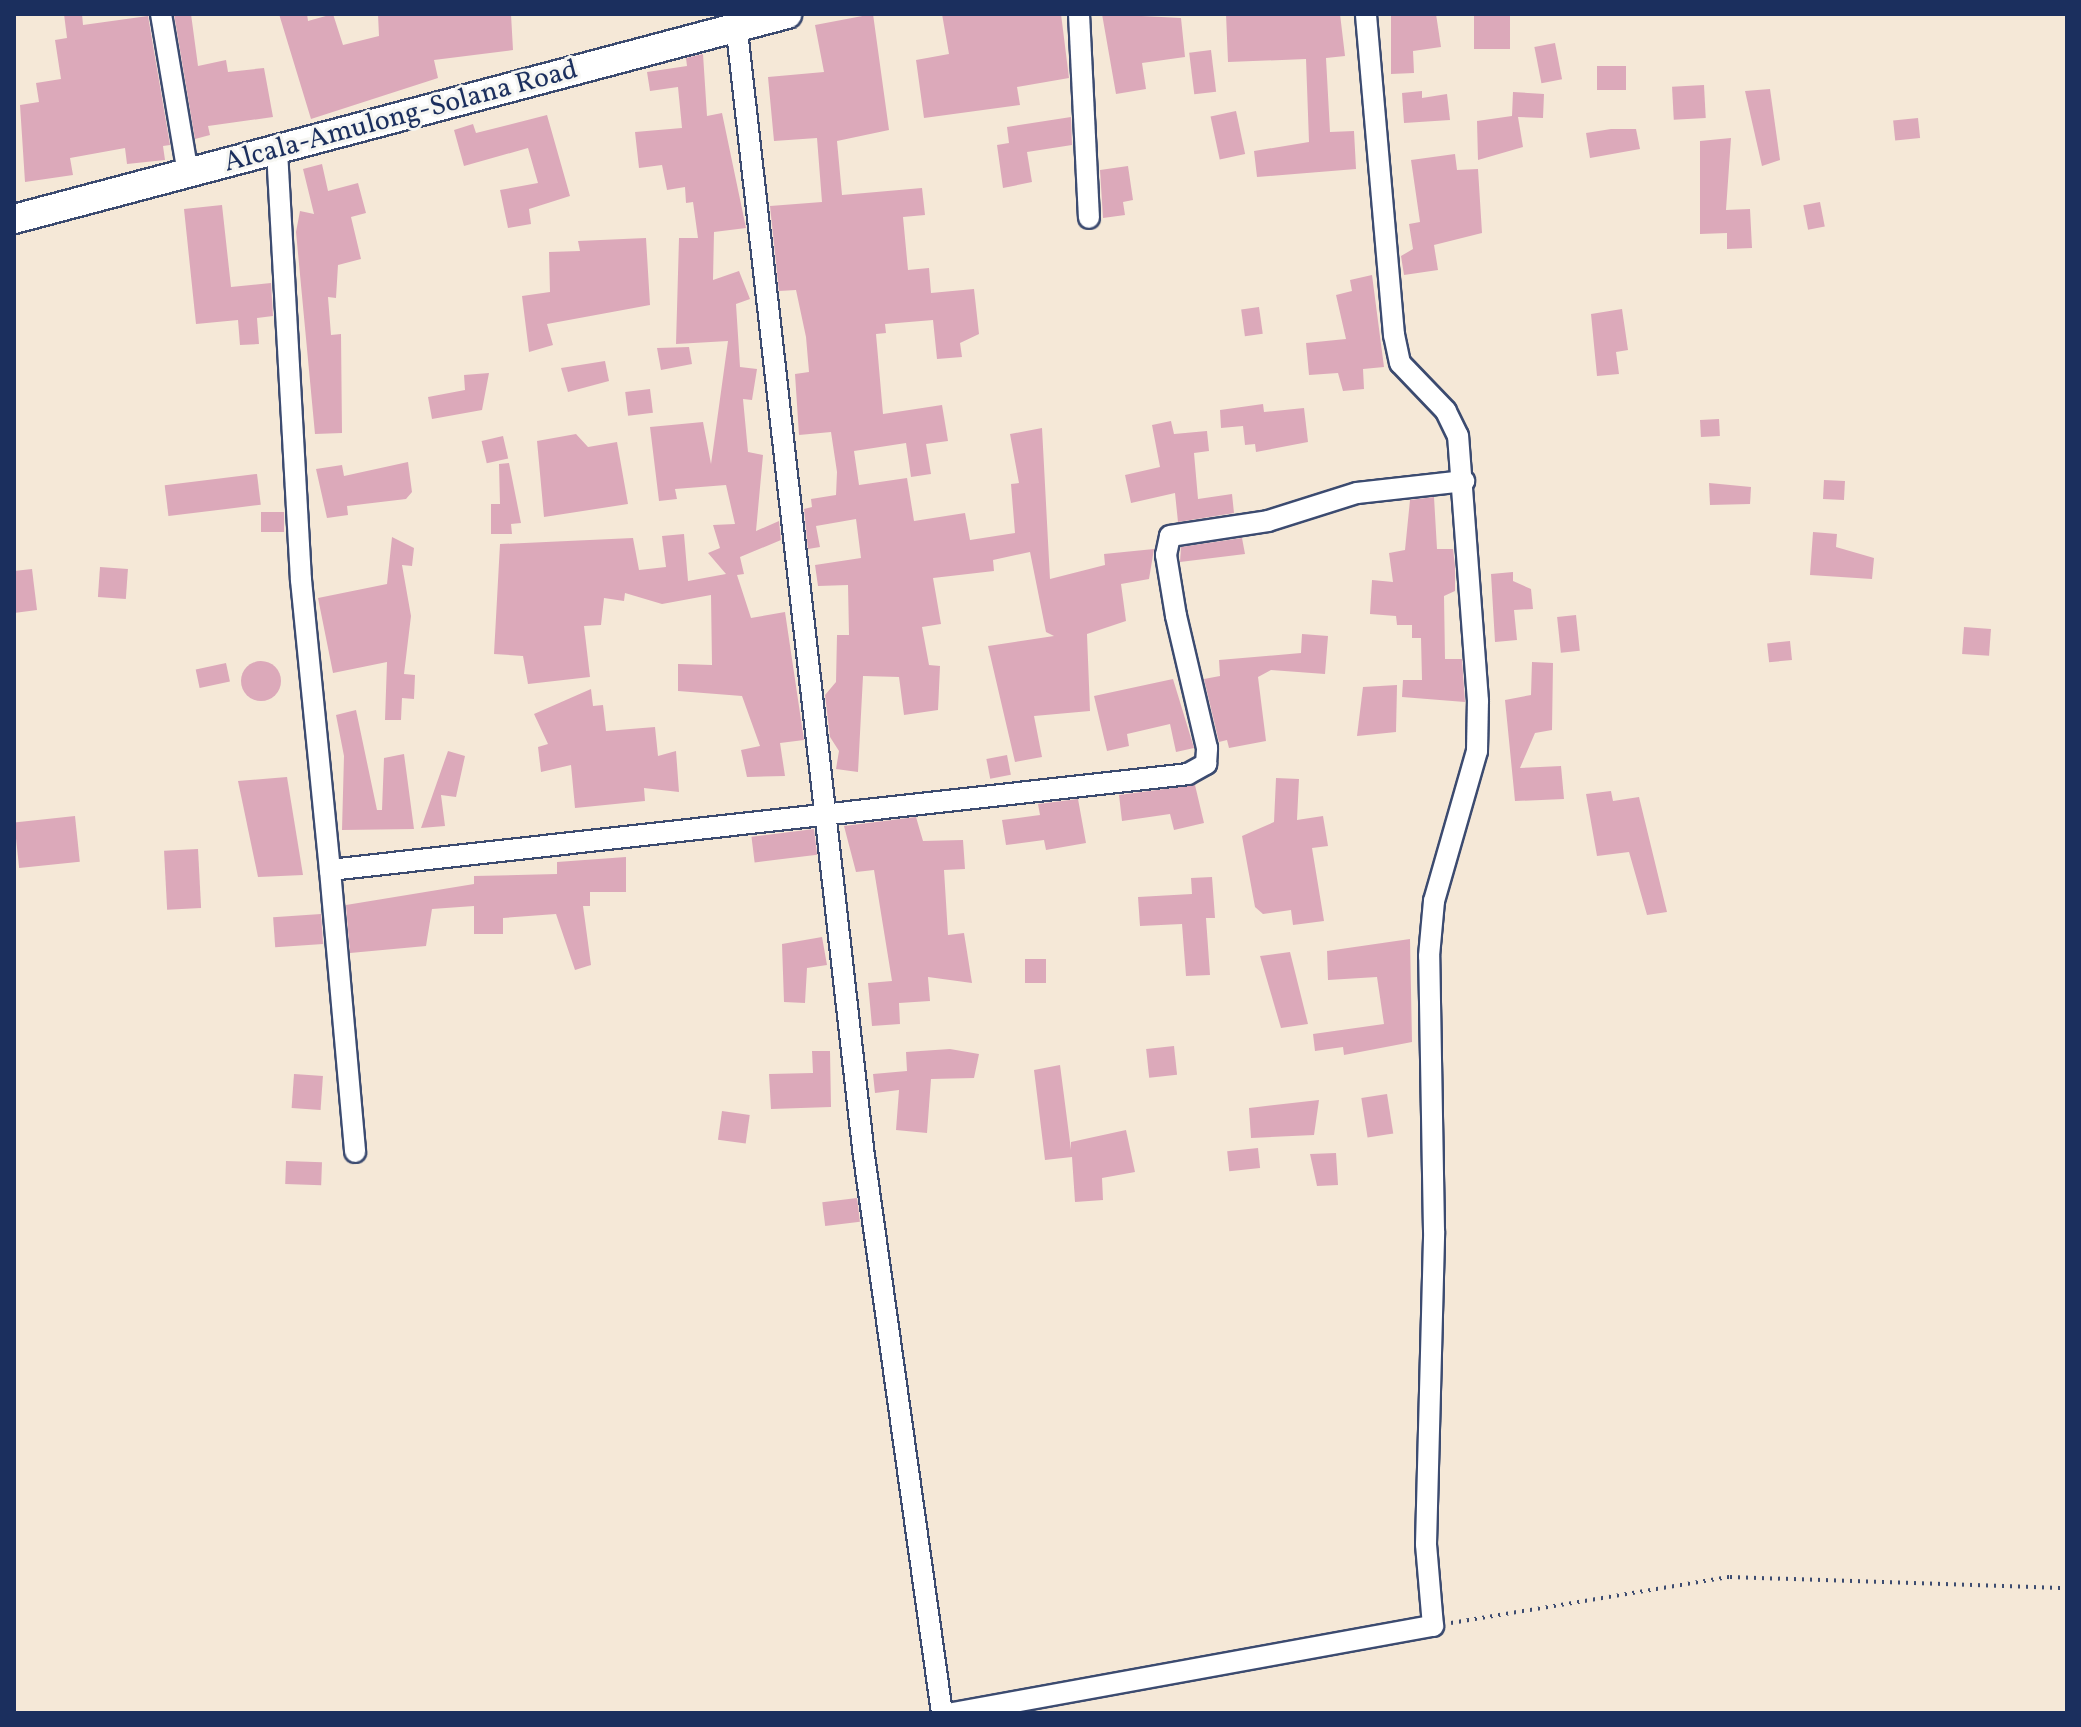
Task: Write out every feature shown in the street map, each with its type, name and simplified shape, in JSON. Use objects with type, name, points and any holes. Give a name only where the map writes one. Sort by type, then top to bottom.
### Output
[{"type":"main road","name":"Alcala-Amulong-Solana Road","points":[[14,219],[277,151],[736,21],[787,14]]},
{"type":"street","points":[[161,14],[188,173]]},
{"type":"street","points":[[1079,14],[1089,218]]},
{"type":"street","points":[[953,1713],[1433,1626],[1426,1544],[1434,1231],[1429,956],[1434,901],[1477,751],[1464,481],[1446,411],[1400,363],[1394,335],[1366,14]]},
{"type":"street","points":[[736,21],[824,816],[942,1713]]},
{"type":"street","points":[[277,151],[301,580],[355,1152]]},
{"type":"street","points":[[330,870],[824,816],[1200,770],[1207,748],[1176,616],[1166,555],[1170,536],[1268,521],[1357,493],[1464,481]]},
{"type":"path","points":[[1433,1626],[1730,1577],[2067,1588]]},
{"type":"building","points":[[64,14],[82,14],[83,25],[148,16],[170,145],[163,146],[165,160],[127,164],[125,148],[70,158],[73,175],[25,182],[20,105],[39,102],[36,83],[61,79],[55,40],[67,38]]},
{"type":"building","points":[[174,14],[191,14],[198,66],[226,60],[228,72],[264,68],[273,117],[208,126],[210,135],[195,139]]},
{"type":"building","points":[[279,14],[307,14],[308,21],[333,14],[343,45],[379,36],[378,14],[511,14],[513,50],[434,60],[438,78],[311,119]]},
{"type":"building","points":[[873,14],[889,130],[837,141],[842,195],[922,188],[925,215],[903,217],[908,270],[929,268],[931,293],[974,289],[979,334],[960,343],[962,357],[937,359],[933,320],[885,324],[886,333],[876,334],[883,414],[942,405],[948,441],[926,444],[931,474],[911,477],[906,443],[854,451],[859,485],[907,478],[914,521],[965,513],[970,540],[1015,533],[1011,484],[1019,483],[1010,434],[1042,428],[1050,579],[1105,565],[1104,554],[1154,549],[1149,579],[1121,584],[1126,621],[1087,634],[1090,711],[1034,716],[1042,757],[1015,762],[988,646],[1054,636],[1046,632],[1030,552],[993,560],[994,571],[933,578],[941,624],[922,627],[929,665],[940,666],[938,710],[904,715],[899,677],[863,676],[858,772],[836,769],[839,751],[830,737],[825,695],[836,682],[837,635],[849,635],[848,585],[818,586],[815,565],[861,558],[856,519],[816,526],[820,547],[808,549],[804,509],[812,507],[811,499],[836,495],[837,472],[831,432],[799,435],[795,374],[809,372],[806,337],[796,290],[779,291],[770,206],[822,202],[817,138],[774,141],[768,77],[824,72],[815,25]]},
{"type":"building","points":[[942,14],[1061,14],[1069,78],[1017,87],[1020,105],[924,118],[916,60],[949,54]]},
{"type":"building","points":[[1102,14],[1181,18],[1185,57],[1142,63],[1146,89],[1116,94]]},
{"type":"building","points":[[1226,14],[1340,14],[1345,56],[1326,58],[1330,132],[1354,131],[1356,169],[1257,177],[1254,151],[1309,142],[1306,59],[1228,62]]},
{"type":"building","points":[[1391,14],[1436,14],[1441,47],[1413,51],[1414,73],[1391,74]]},
{"type":"building","points":[[1474,14],[1510,14],[1510,49],[1474,49]]},
{"type":"building","points":[[1555,43],[1562,79],[1541,83],[1534,47]]},
{"type":"building","points":[[1211,50],[1216,92],[1194,94],[1189,53]]},
{"type":"building","points":[[703,54],[707,116],[722,113],[746,228],[714,232],[713,280],[739,271],[750,299],[736,304],[740,367],[757,369],[752,400],[743,399],[748,452],[763,455],[756,531],[779,521],[781,540],[740,557],[744,574],[737,575],[751,618],[785,612],[804,740],[780,743],[785,776],[747,777],[741,750],[760,746],[742,696],[678,691],[678,664],[712,665],[711,595],[662,604],[625,593],[624,601],[604,598],[601,625],[584,626],[590,677],[528,684],[523,656],[494,654],[500,544],[633,538],[639,570],[666,567],[662,536],[684,534],[688,581],[726,574],[708,553],[720,548],[713,525],[735,524],[726,485],[675,489],[677,499],[659,501],[650,427],[703,422],[711,464],[728,341],[676,344],[679,238],[698,238],[693,202],[686,203],[685,187],[667,190],[662,165],[639,168],[635,132],[682,128],[678,87],[650,91],[647,72],[687,66],[686,58]]},
{"type":"building","points":[[1597,66],[1626,66],[1626,90],[1597,90]]},
{"type":"building","points":[[1704,85],[1706,118],[1674,120],[1672,87]]},
{"type":"building","points":[[1770,89],[1780,160],[1762,166],[1745,91]]},
{"type":"building","points":[[1422,91],[1422,98],[1447,94],[1450,120],[1404,123],[1402,93]]},
{"type":"building","points":[[1513,92],[1544,94],[1543,118],[1518,117],[1523,147],[1478,160],[1477,121],[1512,116]]},
{"type":"building","points":[[1236,111],[1245,154],[1220,159],[1211,116]]},
{"type":"building","points":[[547,115],[570,196],[529,209],[531,224],[508,228],[500,190],[538,183],[528,148],[464,166],[454,130],[473,124],[476,133]]},
{"type":"building","points":[[1071,117],[1072,145],[1027,152],[1032,182],[1003,188],[997,145],[1009,143],[1007,127]]},
{"type":"building","points":[[1918,118],[1920,138],[1895,141],[1893,121]]},
{"type":"building","points":[[1636,129],[1640,149],[1590,158],[1586,133]]},
{"type":"building","points":[[1731,138],[1726,210],[1750,209],[1752,248],[1727,249],[1727,233],[1700,234],[1700,141]]},
{"type":"building","points":[[1455,154],[1457,170],[1478,169],[1482,233],[1434,245],[1438,270],[1404,275],[1401,256],[1413,249],[1409,224],[1420,222],[1411,160]]},
{"type":"building","points":[[322,164],[328,191],[358,183],[366,213],[351,217],[361,259],[338,265],[336,298],[328,297],[331,335],[341,334],[342,433],[315,434],[296,232],[300,211],[314,214],[303,169]]},
{"type":"building","points":[[1128,166],[1133,200],[1123,202],[1125,215],[1103,218],[1100,170]]},
{"type":"building","points":[[1820,202],[1825,227],[1808,230],[1803,205]]},
{"type":"building","points":[[222,205],[231,287],[271,283],[273,316],[257,318],[259,344],[240,345],[238,320],[196,324],[184,209]]},
{"type":"building","points":[[646,238],[650,305],[547,324],[553,345],[529,352],[522,296],[550,292],[549,252],[580,251],[578,241]]},
{"type":"building","points":[[1372,275],[1384,367],[1363,369],[1364,389],[1343,391],[1338,373],[1309,375],[1306,343],[1346,339],[1336,295],[1352,291],[1350,280]]},
{"type":"building","points":[[1259,307],[1263,334],[1245,336],[1241,310]]},
{"type":"building","points":[[1622,309],[1628,350],[1616,352],[1619,374],[1597,376],[1591,314]]},
{"type":"building","points":[[689,347],[692,364],[661,370],[657,348]]},
{"type":"building","points":[[605,361],[609,381],[568,392],[561,368]]},
{"type":"building","points":[[489,373],[482,410],[432,419],[428,397],[465,390],[464,375]]},
{"type":"building","points":[[650,389],[653,413],[628,416],[625,392]]},
{"type":"building","points":[[1263,404],[1264,412],[1304,408],[1308,442],[1256,452],[1255,444],[1245,445],[1243,426],[1221,428],[1220,410]]},
{"type":"building","points":[[1719,419],[1720,436],[1701,437],[1700,420]]},
{"type":"building","points":[[1171,421],[1174,434],[1207,431],[1209,451],[1194,453],[1198,499],[1232,494],[1234,513],[1178,522],[1175,493],[1131,503],[1125,475],[1160,467],[1152,425]]},
{"type":"building","points":[[576,434],[588,447],[617,442],[628,504],[544,517],[537,441]]},
{"type":"building","points":[[503,436],[508,458],[487,463],[482,441]]},
{"type":"building","points":[[408,462],[412,492],[406,499],[347,506],[348,515],[327,518],[316,469],[342,465],[344,476]]},
{"type":"building","points":[[509,463],[521,523],[511,524],[512,534],[491,534],[491,504],[500,504],[499,464]]},
{"type":"building","points":[[257,474],[261,505],[168,516],[165,485]]},
{"type":"building","points":[[1824,480],[1845,481],[1844,500],[1823,499]]},
{"type":"building","points":[[1709,483],[1751,487],[1750,504],[1710,505]]},
{"type":"building","points":[[1434,497],[1437,549],[1453,549],[1455,566],[1455,591],[1444,596],[1445,659],[1462,659],[1465,702],[1402,697],[1403,680],[1422,680],[1421,638],[1412,638],[1412,625],[1397,625],[1396,616],[1370,614],[1372,580],[1393,582],[1389,553],[1405,550],[1410,500]]},
{"type":"building","points":[[261,512],[284,512],[284,532],[261,532]]},
{"type":"building","points":[[1813,532],[1837,534],[1836,547],[1874,558],[1872,579],[1810,575]]},
{"type":"building","points":[[392,537],[414,548],[412,566],[402,565],[411,616],[404,674],[415,675],[414,699],[402,698],[401,720],[385,720],[387,662],[333,673],[318,598],[387,584]]},
{"type":"building","points":[[1242,538],[1245,554],[1180,562],[1181,547]]},
{"type":"building","points":[[100,567],[128,569],[126,599],[98,597]]},
{"type":"building","points":[[32,569],[37,610],[14,613],[14,571]]},
{"type":"building","points":[[1513,572],[1513,581],[1531,589],[1533,609],[1514,610],[1517,640],[1495,642],[1491,574]]},
{"type":"building","points":[[1576,615],[1580,651],[1561,653],[1557,617]]},
{"type":"building","points":[[1964,627],[1991,629],[1989,656],[1962,654]]},
{"type":"building","points":[[1302,634],[1328,636],[1325,674],[1271,670],[1258,677],[1266,741],[1229,748],[1227,740],[1219,742],[1204,679],[1220,676],[1219,660],[1301,653]]},
{"type":"building","points":[[1790,641],[1792,660],[1769,662],[1767,643]]},
{"type":"building","points":[[261,661],[275,667],[281,681],[275,695],[261,701],[247,695],[241,681],[247,667]]},
{"type":"building","points":[[1532,662],[1553,663],[1552,730],[1535,733],[1520,768],[1561,766],[1564,799],[1515,801],[1505,700],[1531,695]]},
{"type":"building","points":[[226,663],[230,682],[200,688],[196,669]]},
{"type":"building","points":[[1173,679],[1194,748],[1176,752],[1170,724],[1127,734],[1129,746],[1107,751],[1094,696]]},
{"type":"building","points":[[1397,685],[1396,732],[1357,736],[1363,687]]},
{"type":"building","points":[[591,689],[593,706],[603,705],[606,731],[655,727],[658,756],[676,751],[679,792],[644,788],[645,801],[575,808],[571,765],[541,772],[538,747],[548,744],[534,714]]},
{"type":"building","points":[[356,710],[377,810],[382,810],[384,758],[404,754],[414,829],[342,830],[344,756],[336,715]]},
{"type":"building","points":[[448,751],[465,756],[456,797],[441,795],[445,826],[421,828]]},
{"type":"building","points":[[1007,755],[1011,775],[990,779],[986,759]]},
{"type":"building","points":[[287,777],[303,875],[258,877],[238,781]]},
{"type":"building","points":[[1276,778],[1299,779],[1297,820],[1323,816],[1328,846],[1312,848],[1324,921],[1293,925],[1291,910],[1263,914],[1255,907],[1242,836],[1274,822]]},
{"type":"building","points":[[1195,785],[1204,823],[1174,830],[1170,814],[1122,821],[1119,795]]},
{"type":"building","points":[[1611,791],[1613,801],[1639,797],[1667,912],[1647,915],[1629,852],[1597,856],[1586,794]]},
{"type":"building","points":[[1078,799],[1086,843],[1046,850],[1044,840],[1006,845],[1002,820],[1040,815],[1038,804]]},
{"type":"building","points":[[75,816],[80,862],[19,868],[14,822]]},
{"type":"building","points":[[916,817],[923,841],[963,840],[965,869],[944,870],[948,935],[964,933],[972,983],[928,977],[930,1001],[899,1003],[900,1024],[872,1026],[868,983],[892,981],[874,870],[856,872],[844,826]]},
{"type":"building","points":[[814,829],[817,855],[755,862],[751,837]]},
{"type":"building","points":[[198,849],[201,908],[167,910],[164,851]]},
{"type":"building","points":[[626,857],[626,892],[590,892],[590,906],[583,906],[591,965],[575,970],[556,914],[503,918],[503,934],[474,934],[474,906],[432,909],[426,946],[350,953],[346,905],[474,884],[474,876],[557,874],[557,862]]},
{"type":"building","points":[[1212,877],[1215,918],[1206,918],[1210,975],[1186,976],[1182,924],[1140,926],[1138,897],[1192,894],[1191,878]]},
{"type":"building","points":[[321,914],[323,944],[275,947],[273,917]]},
{"type":"building","points":[[822,937],[827,965],[807,968],[805,1003],[784,1002],[782,944]]},
{"type":"building","points":[[1410,939],[1412,1042],[1344,1055],[1343,1047],[1315,1051],[1313,1034],[1384,1024],[1377,977],[1328,980],[1327,951]]},
{"type":"building","points":[[1290,952],[1308,1024],[1281,1028],[1260,956]]},
{"type":"building","points":[[1025,959],[1046,959],[1046,983],[1025,983]]},
{"type":"building","points":[[1174,1046],[1177,1075],[1149,1078],[1146,1049]]},
{"type":"building","points":[[950,1049],[979,1054],[974,1078],[931,1079],[927,1133],[896,1130],[899,1090],[875,1093],[873,1074],[907,1071],[906,1052]]},
{"type":"building","points":[[812,1051],[830,1051],[831,1107],[771,1109],[769,1074],[813,1073]]},
{"type":"building","points":[[1060,1065],[1071,1150],[1071,1142],[1126,1130],[1135,1172],[1102,1178],[1103,1200],[1075,1202],[1072,1157],[1045,1160],[1034,1070]]},
{"type":"building","points":[[294,1074],[323,1076],[321,1110],[292,1108]]},
{"type":"building","points":[[1387,1094],[1393,1134],[1368,1138],[1361,1098]]},
{"type":"building","points":[[1319,1100],[1314,1135],[1251,1138],[1249,1108]]},
{"type":"building","points":[[722,1111],[750,1115],[746,1144],[718,1140]]},
{"type":"building","points":[[1258,1148],[1260,1168],[1229,1171],[1227,1151]]},
{"type":"building","points":[[1336,1153],[1338,1185],[1317,1186],[1310,1154]]},
{"type":"building","points":[[286,1161],[322,1162],[321,1185],[285,1184]]},
{"type":"building","points":[[857,1198],[860,1222],[825,1226],[822,1202]]}]
